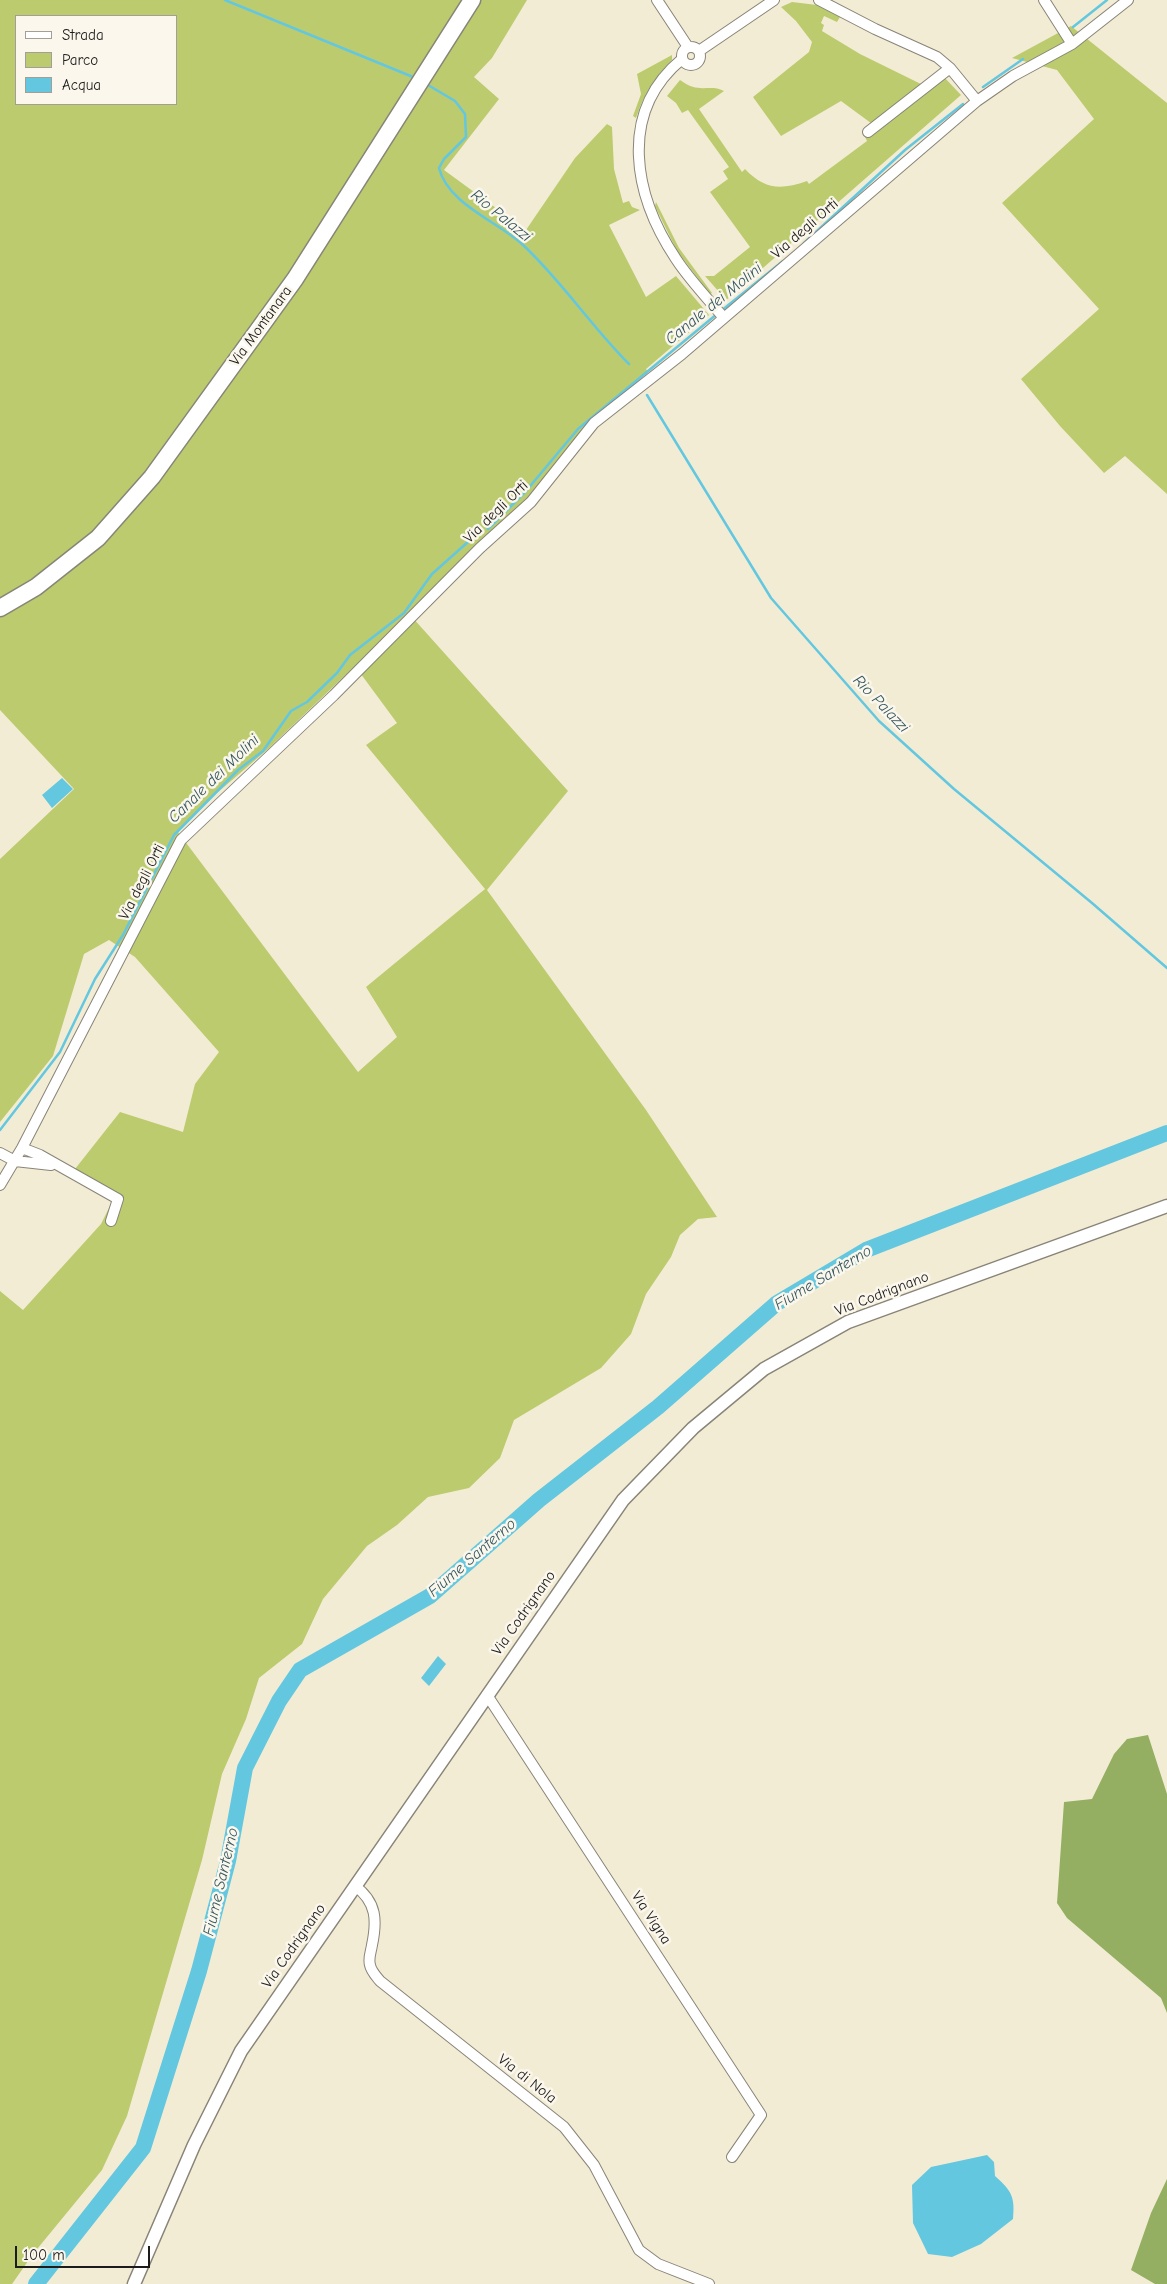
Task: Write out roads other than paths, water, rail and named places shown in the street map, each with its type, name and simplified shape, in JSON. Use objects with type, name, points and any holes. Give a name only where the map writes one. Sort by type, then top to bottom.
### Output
[{"type":"main road","name":"Via Montanara","points":[[0,608],[36,586],[98,538],[152,477],[295,280],[472,0]]},
{"type":"street","points":[[657,0],[688,47],[698,51]]},
{"type":"street","points":[[698,51],[774,0]]},
{"type":"street","points":[[1044,0],[1072,44]]},
{"type":"street","name":"Via degli Orti","points":[[0,1185],[22,1148],[181,840],[334,695],[480,548],[531,502],[594,423],[682,354],[720,313],[977,102],[1014,76],[1072,44],[1128,0]]},
{"type":"street","points":[[824,1],[875,29],[938,57],[950,68],[977,102]]},
{"type":"street","points":[[688,47],[683,51],[682,59],[670,69],[646,108],[638,135],[640,172],[643,190],[662,236],[677,261],[720,313]]},
{"type":"street","points":[[682,59],[688,65],[696,64],[700,56],[698,51]]},
{"type":"street","points":[[868,132],[950,68]]},
{"type":"street","points":[[22,1148],[40,1155],[55,1166],[118,1199],[111,1220]]},
{"type":"street","points":[[0,1153],[15,1161],[33,1161],[55,1166]]},
{"type":"street","name":"Via Codrignano","points":[[134,2284],[194,2146],[241,2051],[623,1500],[692,1428],[764,1369],[848,1322],[1167,1206]]},
{"type":"street","name":"Via Vigna","points":[[487,1695],[761,2115],[732,2157]]},
{"type":"street","name":"Via di Nola","points":[[355,1886],[365,1894],[375,1914],[376,1924],[369,1958],[370,1966],[380,1981],[564,2127],[594,2165],[639,2250],[658,2264],[709,2284]]},
{"type":"water","points":[[62,778],[73,789],[52,808],[42,795]]},
{"type":"water","points":[[438,1656],[446,1664],[429,1686],[421,1678]]},
{"type":"water","points":[[987,2155],[994,2162],[995,2176],[1009,2190],[1013,2200],[1013,2219],[981,2244],[952,2257],[928,2254],[913,2223],[912,2185],[931,2167]]},
{"type":"waterway","name":"Rio Palazzi","points":[[225,0],[413,77]]},
{"type":"waterway","name":"Canale dei Molini","points":[[1073,27],[1107,0]]},
{"type":"waterway","name":"Canale dei Molini","points":[[983,87],[1023,59]]},
{"type":"waterway","name":"Rio Palazzi","points":[[428,85],[455,101],[465,114],[466,137],[444,159],[439,168],[444,181],[452,192],[474,211],[522,244],[629,364]]},
{"type":"waterway","name":"Canale dei Molini","points":[[804,243],[905,150],[963,104]]},
{"type":"waterway","name":"Canale dei Molini","points":[[721,311],[783,261]]},
{"type":"waterway","name":"Canale dei Molini","points":[[488,529],[526,491],[578,429],[717,314]]},
{"type":"waterway","name":"Rio Palazzi","points":[[647,395],[771,598],[879,721],[954,789],[1092,903],[1167,968]]},
{"type":"waterway","name":"Canale dei Molini","points":[[0,1130],[60,1052],[95,979],[123,935],[174,835],[238,770],[263,751],[291,711],[307,702],[337,673],[350,655],[404,613],[432,574],[469,541]]},
{"type":"waterway","name":"Fiume Santerno","points":[[36,2284],[143,2148],[199,1971],[228,1861],[245,1768],[279,1701],[300,1670],[430,1596],[539,1500],[658,1407],[777,1303],[866,1250],[1167,1133]]}]
